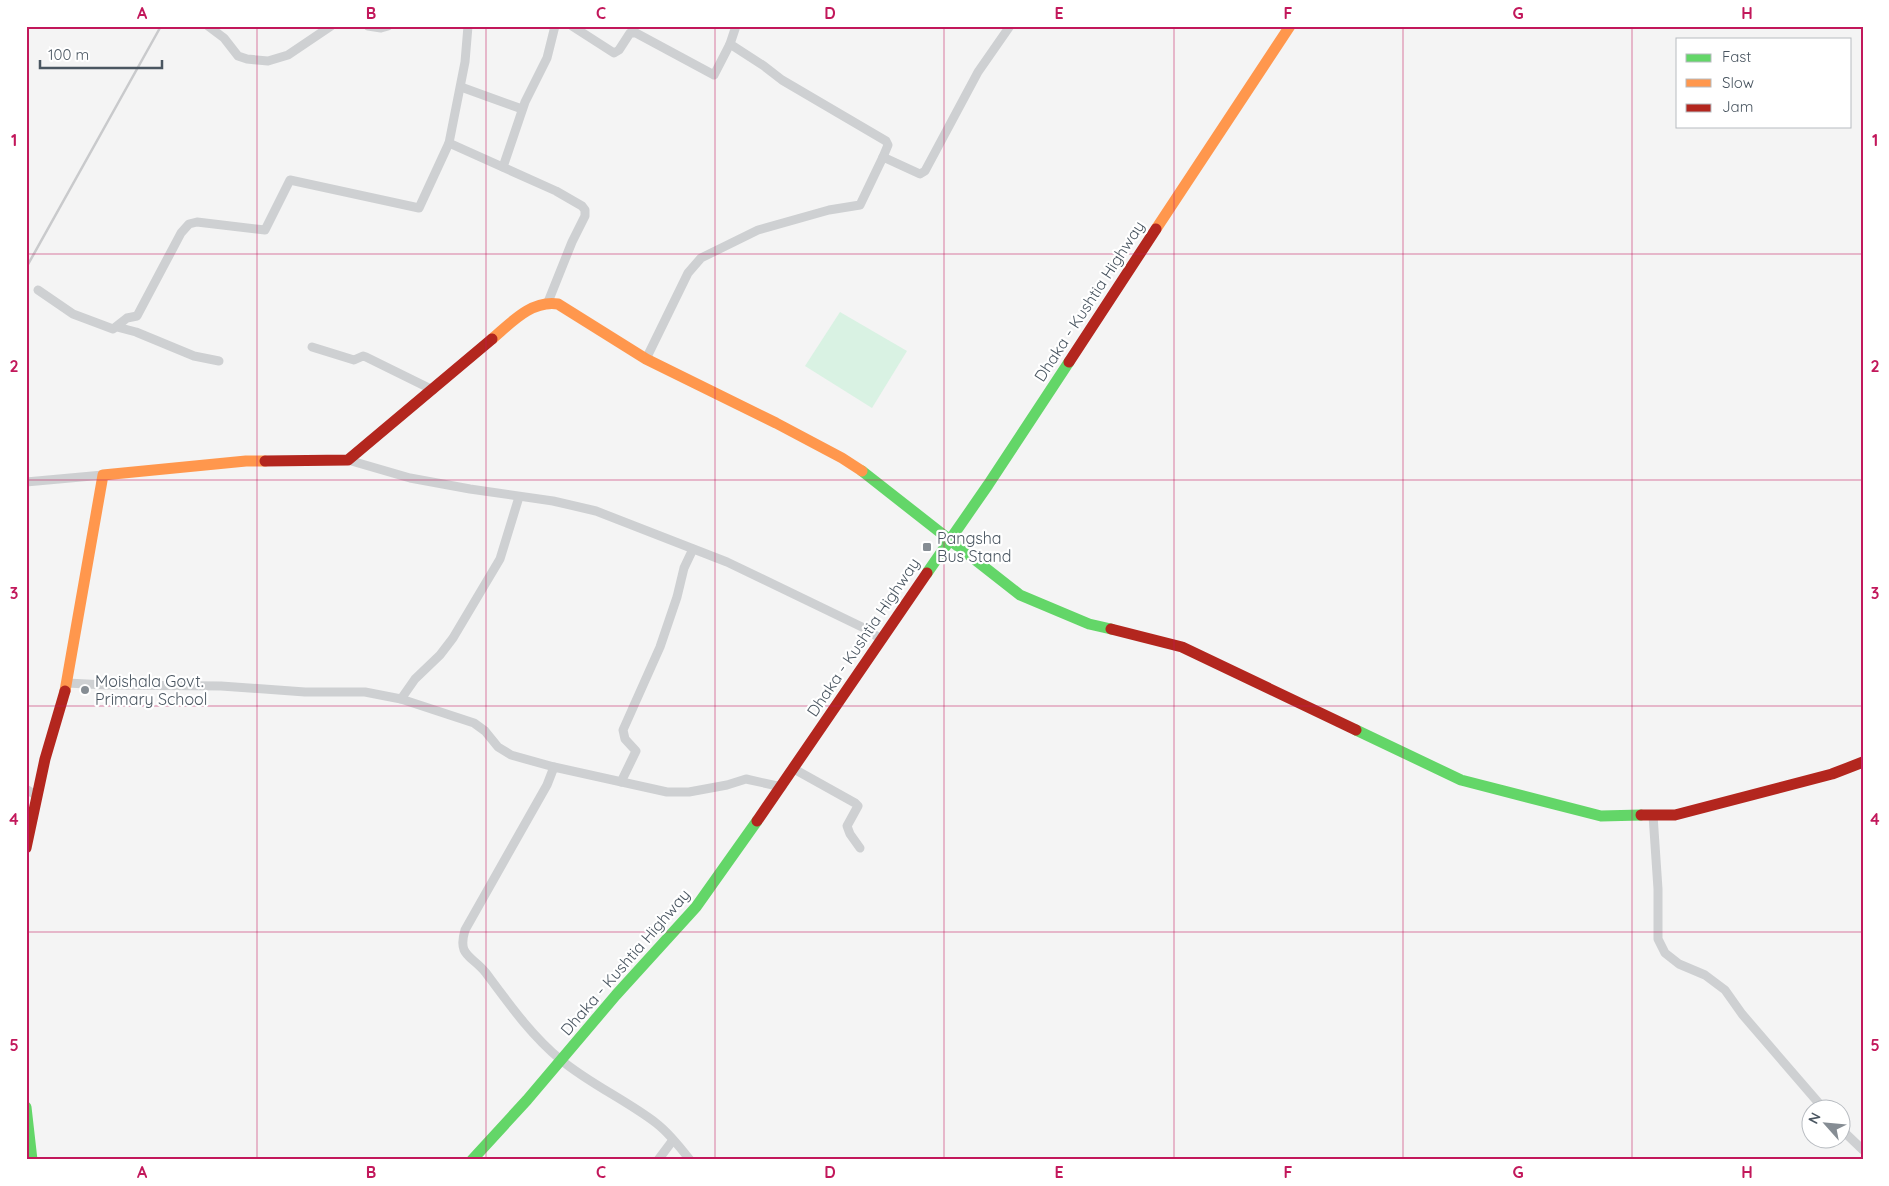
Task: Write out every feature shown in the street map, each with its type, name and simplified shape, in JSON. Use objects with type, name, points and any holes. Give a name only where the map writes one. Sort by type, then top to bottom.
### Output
[{"type":"street","points":[[208,26],[224,38],[238,56],[268,61],[288,55],[331,26]]},
{"type":"street","points":[[368,26],[381,28],[388,26]]},
{"type":"street","points":[[38,290],[73,314],[113,329],[127,318],[137,316],[181,232],[189,224],[197,222],[265,230],[290,180],[419,208],[449,143],[461,86],[468,26]]},
{"type":"street","points":[[503,167],[522,110],[547,58],[555,26]]},
{"type":"street","points":[[572,26],[614,53],[619,50],[630,33],[636,33],[714,75],[730,44],[736,26]]},
{"type":"street","points":[[883,157],[920,174],[925,172],[978,72],[1010,26]]},
{"type":"street","name":"Dhaka - Kushtia Highway","points":[[472,1160],[562,1060],[616,995],[696,907],[782,787],[993,477],[1290,26]]},
{"type":"street","points":[[646,358],[688,273],[701,258],[758,230],[829,210],[860,205],[888,144],[886,141],[782,80],[730,44]]},
{"type":"street","points":[[461,86],[522,110]]},
{"type":"street","points":[[449,143],[556,191],[582,206],[585,210],[582,223],[572,242],[548,302]]},
{"type":"street","points":[[348,460],[523,313],[548,302],[558,304],[646,358],[842,458],[950,538],[1020,595],[1088,624],[1182,648],[1461,780],[1601,816],[1675,815],[1832,774],[1863,762]]},
{"type":"street","points":[[117,327],[136,332],[194,356],[219,362]]},
{"type":"street","points":[[312,347],[354,360],[363,356],[366,357],[433,390]]},
{"type":"street","points":[[26,482],[246,461],[348,460],[410,478],[553,501],[596,511],[727,562],[864,628],[882,639]]},
{"type":"street","points":[[26,848],[45,759],[67,683],[103,475]]},
{"type":"street","points":[[401,699],[415,679],[440,655],[453,638],[500,559],[519,497]]},
{"type":"street","points":[[621,782],[636,751],[625,739],[623,730],[660,647],[677,597],[684,568],[693,549]]},
{"type":"street","points":[[67,683],[116,686],[221,686],[305,692],[365,692],[401,699],[474,723],[485,731],[498,748],[511,755],[554,767],[667,792],[689,792],[727,785],[746,779],[782,787]]},
{"type":"street","points":[[554,767],[547,785],[465,930],[462,947],[483,969],[526,1027],[562,1060],[657,1124],[690,1160]]},
{"type":"street","points":[[794,769],[858,806],[847,826],[860,848]]},
{"type":"street","points":[[26,789],[37,796]]},
{"type":"street","points":[[1653,815],[1658,889],[1658,939],[1665,953],[1679,964],[1705,974],[1725,990],[1742,1014],[1815,1098]]},
{"type":"street","points":[[26,1106],[32,1160]]},
{"type":"street","points":[[658,1160],[673,1140]]},
{"type":"street","points":[[1852,1140],[1863,1150]]},
{"type":"green space","points":[[840,312],[907,351],[872,408],[805,366]]},
{"type":"railway","points":[[26,268],[161,26]]},
{"type":"traffic: fast","points":[[927,573],[1069,362]]},
{"type":"traffic: fast","points":[[862,471],[1020,595],[1089,624],[1111,629]]},
{"type":"traffic: fast","points":[[1356,730],[1461,780],[1601,816],[1641,815]]},
{"type":"traffic: fast","points":[[472,1160],[527,1100],[616,995],[696,907],[757,821]]},
{"type":"traffic: fast","points":[[26,1107],[32,1160]]},
{"type":"traffic: slow","points":[[1156,229],[1290,26]]},
{"type":"traffic: slow","points":[[492,339],[530,309],[548,304],[558,304],[646,359],[776,423],[842,458],[862,471]]},
{"type":"traffic: slow","points":[[65,691],[103,475],[246,461],[265,461]]},
{"type":"traffic: jam","points":[[1069,362],[1156,229]]},
{"type":"traffic: jam","points":[[265,461],[348,460],[492,339]]},
{"type":"traffic: jam","points":[[757,821],[927,573]]},
{"type":"traffic: jam","points":[[1111,629],[1182,647],[1356,730]]},
{"type":"traffic: jam","points":[[26,848],[45,759],[65,691]]},
{"type":"traffic: jam","points":[[1641,815],[1675,815],[1832,774],[1863,762]]},
{"type":"place","name":"Pangsha Bus Stand","points":[[927,547]]},
{"type":"place","name":"Moishala Govt. Primary School","points":[[85,690]]}]
